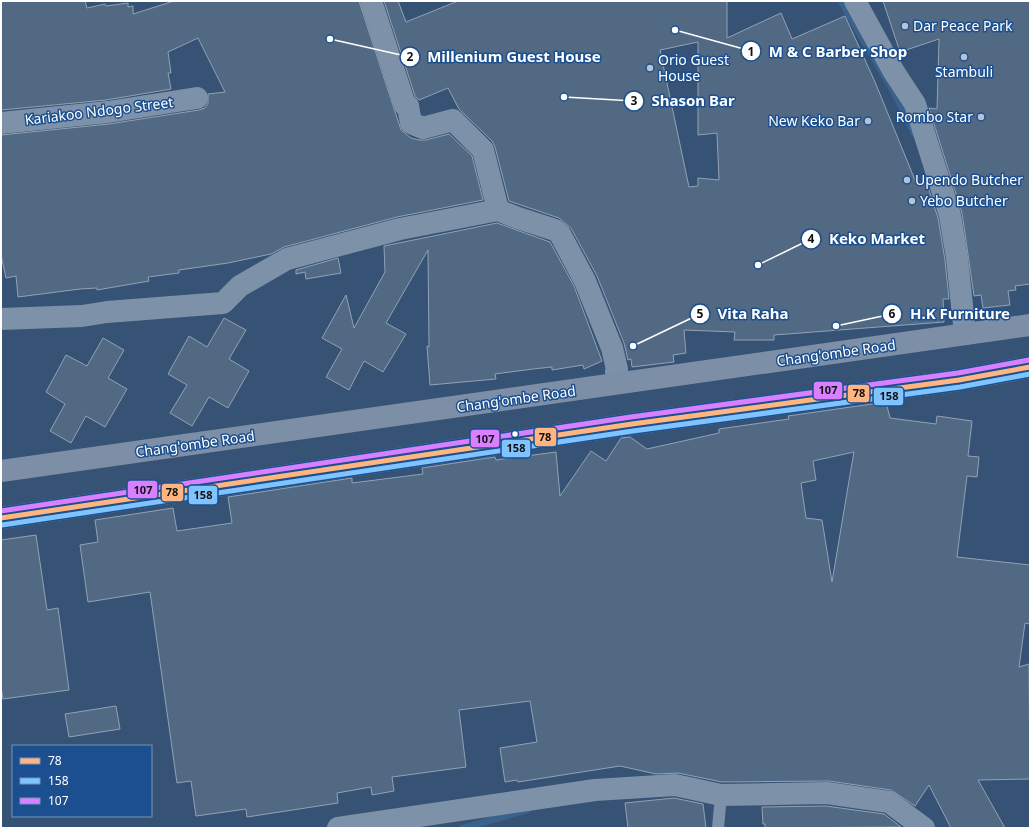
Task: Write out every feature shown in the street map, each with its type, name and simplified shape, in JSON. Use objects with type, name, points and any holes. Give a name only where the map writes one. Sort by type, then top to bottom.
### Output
[{"type":"main road","name":"Chang'ombe Road","points":[[1,471],[1030,325]]},
{"type":"main road","points":[[1,518],[624,425],[959,380],[1030,367]]},
{"type":"street","points":[[371,1],[405,105],[408,106],[410,112],[411,122],[423,128],[453,120],[483,150],[498,210]]},
{"type":"street","points":[[855,1],[894,72],[916,104],[950,215],[957,258],[958,284],[965,334]]},
{"type":"street","name":"Kariakoo Ndogo Street","points":[[1,123],[108,112],[197,98]]},
{"type":"street","points":[[1,320],[82,316],[107,312],[223,303],[240,286],[287,259],[400,229],[498,210],[555,230],[560,234],[584,281],[612,348],[617,369],[616,372]]},
{"type":"street","points":[[338,828],[595,790],[675,785],[721,795],[828,793],[889,802],[924,828]]},
{"type":"lane","points":[[718,828],[721,795]]},
{"type":"building","points":[[1,1],[85,1],[87,8],[105,4],[106,6],[128,3],[128,7],[133,6],[133,14],[174,1],[359,1],[401,130],[411,138],[419,140],[426,140],[449,134],[472,156],[483,200],[397,217],[284,247],[271,254],[228,263],[179,270],[179,273],[148,277],[149,281],[97,290],[97,288],[80,289],[18,297],[16,276],[6,278],[1,255],[1,135],[109,124],[199,110],[205,108],[208,103],[208,94],[225,92],[198,38],[168,52],[171,73],[168,73],[171,89],[106,100],[1,110]]},
{"type":"building","points":[[384,1],[398,1],[406,22],[458,1],[727,1],[727,38],[781,13],[792,39],[845,16],[875,82],[917,185],[926,181],[938,218],[945,260],[949,299],[943,299],[944,322],[774,335],[774,340],[734,340],[735,332],[684,330],[686,353],[673,355],[674,362],[632,367],[631,359],[628,360],[624,343],[597,276],[571,228],[559,218],[509,201],[495,147],[492,141],[459,109],[448,88],[419,100],[415,96]],"holes":[[[698,42],[698,135],[717,133],[719,180],[698,178],[698,186],[689,187],[660,50]]]},
{"type":"building","points":[[883,1],[1030,1],[1030,284],[1015,286],[1016,290],[1008,291],[1010,305],[983,308],[981,295],[974,296],[962,213],[929,108],[937,109],[939,39],[900,52]]},
{"type":"building","points":[[497,223],[550,242],[574,286],[602,361],[584,369],[583,365],[552,370],[552,367],[495,374],[496,379],[430,385],[427,346],[429,347],[428,250],[386,323],[406,334],[383,372],[364,361],[349,390],[326,377],[342,349],[322,338],[346,295],[354,328],[385,272],[384,246]]},
{"type":"building","points":[[338,258],[341,273],[306,279],[305,272],[296,274],[296,270]]},
{"type":"building","points":[[224,318],[246,330],[229,359],[249,371],[228,408],[209,397],[192,426],[170,413],[187,385],[168,374],[189,336],[207,347]]},
{"type":"building","points":[[103,338],[124,350],[108,378],[127,389],[105,427],[86,416],[71,443],[50,431],[65,404],[46,392],[66,355],[87,366]]},
{"type":"building","points":[[886,402],[890,418],[936,424],[937,416],[972,421],[968,456],[979,457],[977,477],[967,476],[957,557],[1030,565],[1030,624],[1025,623],[1019,667],[1029,664],[1030,779],[978,780],[1005,828],[951,828],[929,785],[915,806],[891,790],[829,781],[722,782],[678,773],[656,774],[620,766],[518,782],[517,780],[505,782],[500,748],[537,742],[530,701],[459,710],[466,767],[392,777],[394,791],[372,795],[371,787],[337,793],[338,803],[247,817],[246,809],[196,816],[191,781],[177,783],[150,592],[88,602],[80,545],[98,542],[95,520],[173,508],[177,531],[232,523],[228,497],[352,478],[352,483],[423,474],[422,468],[495,457],[496,460],[556,452],[560,496],[591,451],[606,461],[621,438],[630,437],[647,449],[719,433],[719,429],[789,419],[788,416]],"holes":[[[854,452],[832,582],[822,520],[806,518],[801,483],[816,480],[813,461]]]},
{"type":"building","points":[[36,535],[47,610],[58,608],[69,690],[3,699],[1,687],[1,540]]},
{"type":"building","points":[[116,706],[120,729],[69,737],[65,714]]},
{"type":"building","points":[[674,798],[703,804],[706,828],[628,828],[625,803]]},
{"type":"building","points":[[826,806],[884,814],[901,827],[765,828],[765,824],[763,824],[762,807]]},
{"type":"waterway","points":[[841,1],[895,94],[914,133]]},
{"type":"waterway","points":[[939,213],[940,239]]},
{"type":"waterway","points":[[463,828],[527,810]]},
{"type":"transit line","name":"107","points":[[1,511],[631,417],[958,373],[1029,360]]},
{"type":"transit line","name":"78","points":[[1,518],[632,424],[959,380],[1030,367]]},
{"type":"transit line","name":"158","points":[[2,525],[633,431],[960,387],[1030,374]]},
{"type":"place","name":"Dar Peace Park","points":[[905,26]]},
{"type":"place","name":"M & C Barber Shop","points":[[675,30]]},
{"type":"place","name":"Millenium Guest House","points":[[330,39]]},
{"type":"place","name":"Stambuli","points":[[964,57]]},
{"type":"place","name":"Orio Guest House","points":[[650,68]]},
{"type":"place","name":"Shason Bar","points":[[564,97]]},
{"type":"place","name":"Rombo Star","points":[[981,117]]},
{"type":"place","name":"New Keko Bar","points":[[868,121]]},
{"type":"place","name":"Upendo Butcher","points":[[907,180]]},
{"type":"place","name":"Yebo Butcher","points":[[912,201]]},
{"type":"place","name":"Keko Market","points":[[758,265]]},
{"type":"place","name":"H.K Furniture","points":[[836,326]]},
{"type":"place","name":"Vita Raha","points":[[633,346]]}]
